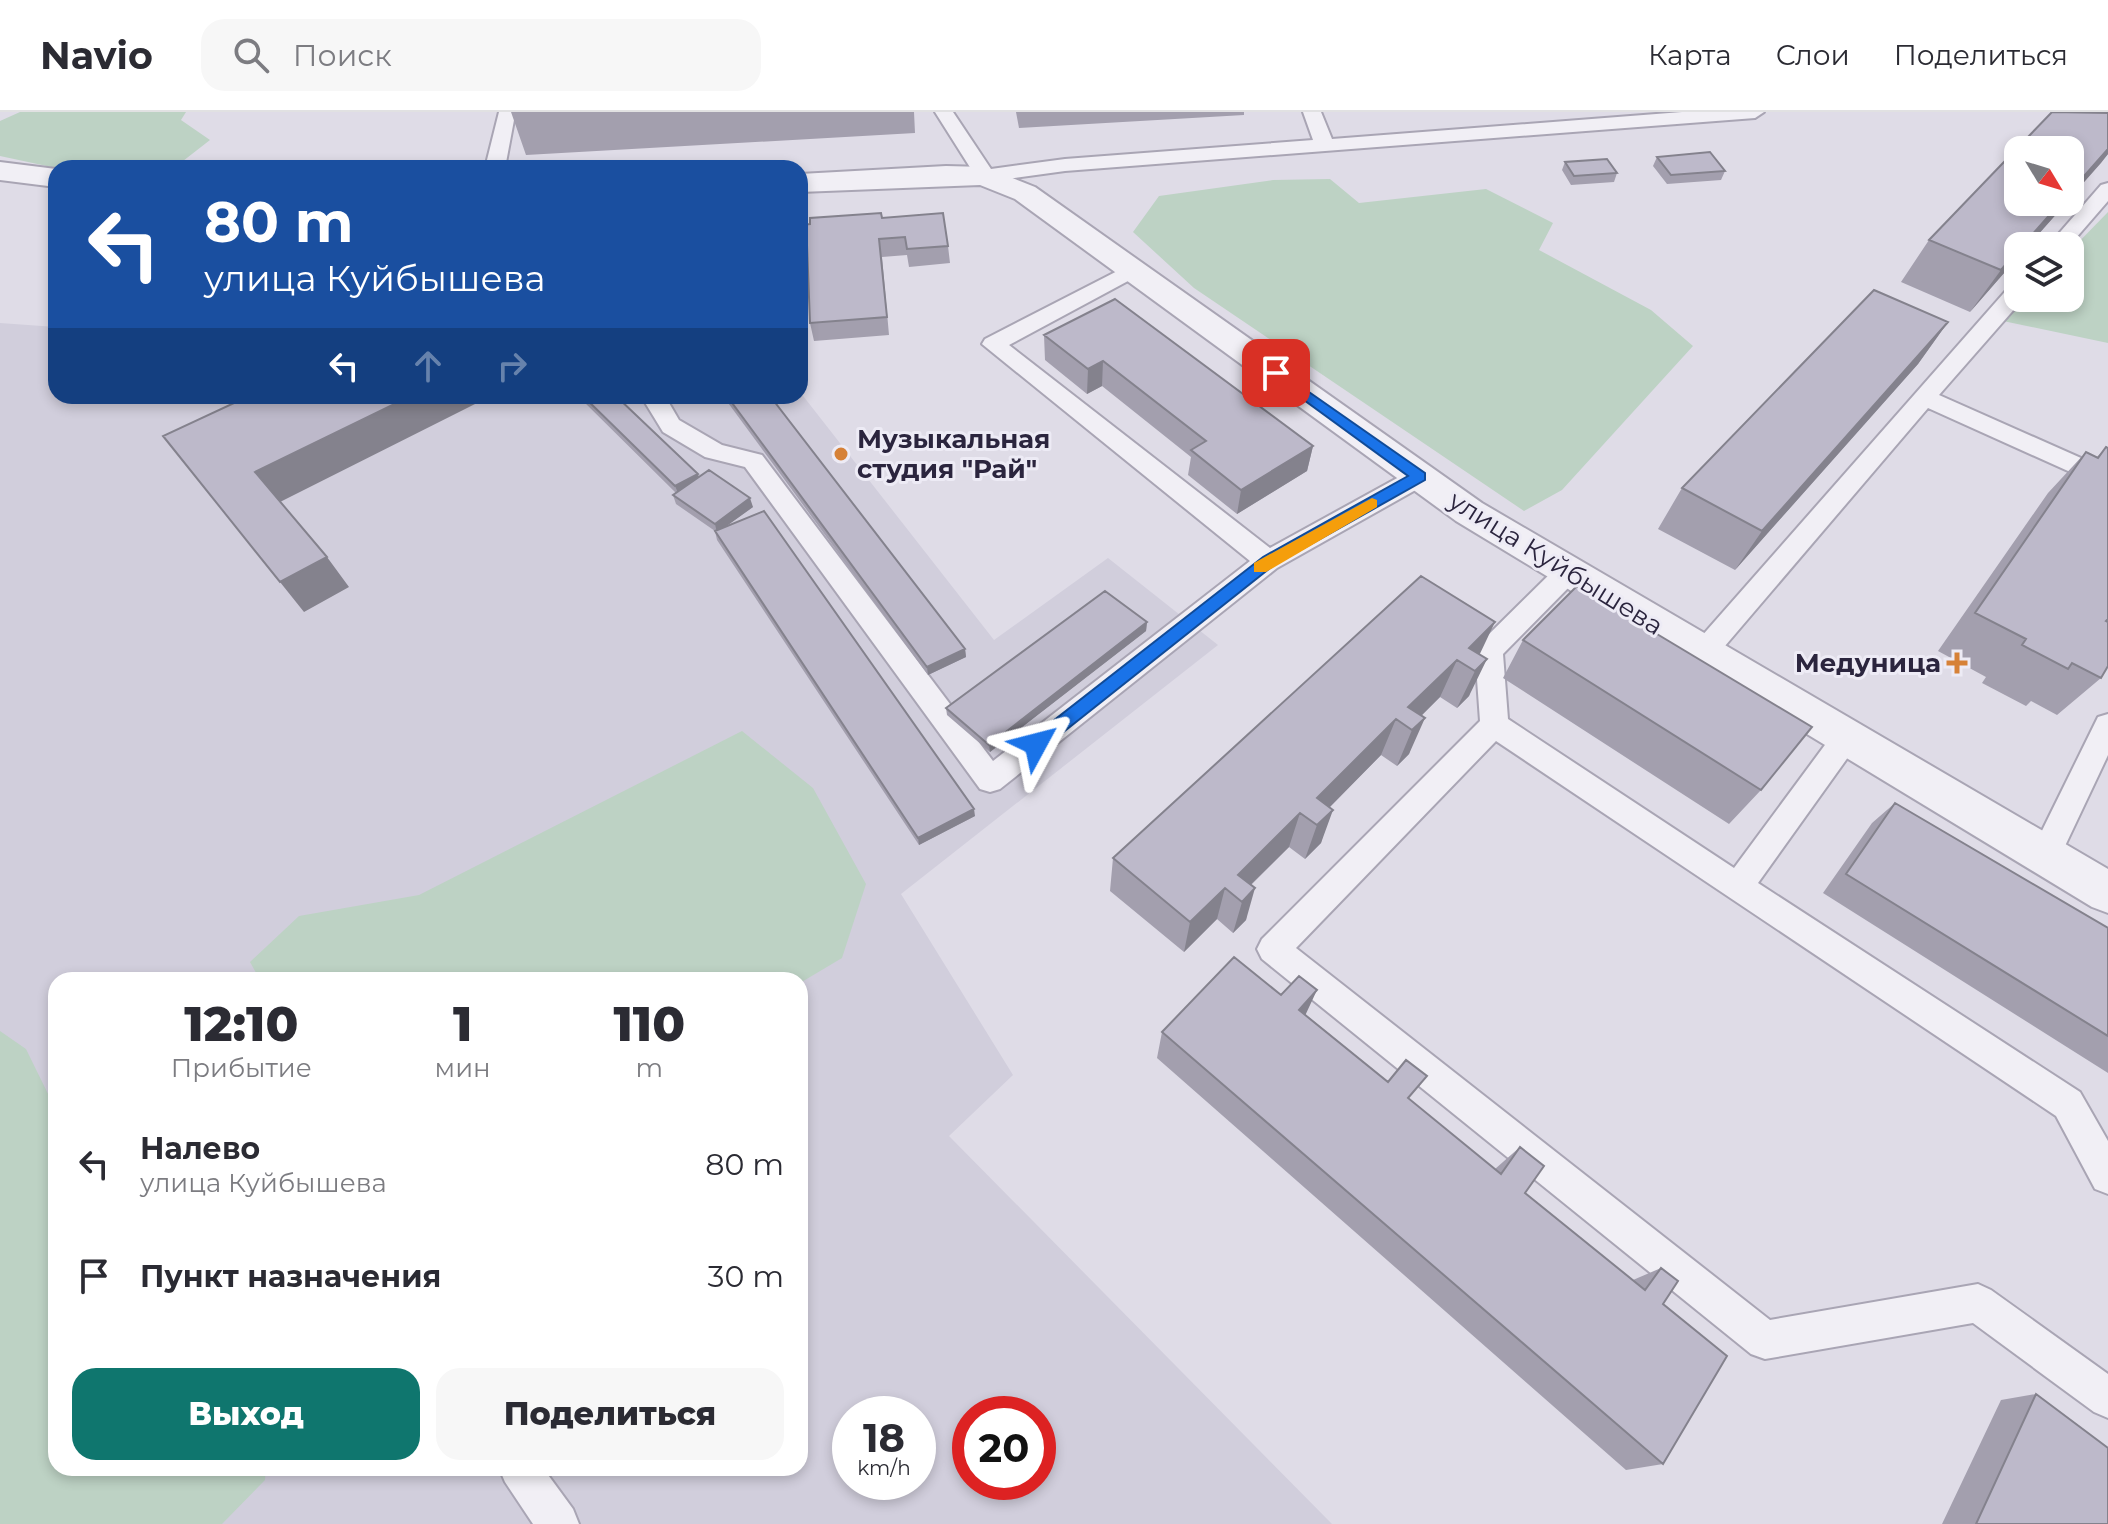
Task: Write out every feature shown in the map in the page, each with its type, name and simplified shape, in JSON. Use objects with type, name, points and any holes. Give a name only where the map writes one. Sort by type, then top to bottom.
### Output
[{"type":"street","points":[[0,171],[48,177]]},
{"type":"street","points":[[808,183],[946,175],[985,176]]},
{"type":"street","name":"улица Куйбышева","points":[[985,176],[1025,193],[1419,477],[1567,573],[2108,893]]},
{"type":"lane","points":[[497,160],[506,115],[565,112]]},
{"type":"lane","points":[[944,112],[985,176],[1065,165],[1755,112]]},
{"type":"lane","points":[[1312,112],[1325,147]]},
{"type":"lane","points":[[2070,232],[2108,189]]},
{"type":"lane","points":[[1133,269],[993,344],[1268,561]]},
{"type":"lane","points":[[1703,653],[2004,307]]},
{"type":"lane","points":[[1924,397],[2108,480]]},
{"type":"lane","points":[[658,404],[671,426],[714,451],[753,461],[990,780],[1268,561],[1419,477]]},
{"type":"lane","points":[[1567,573],[1489,651],[1494,725],[1273,949],[1765,1340],[1978,1303],[2108,1398]]},
{"type":"lane","points":[[1494,725],[2068,1104],[2108,1176]]},
{"type":"lane","points":[[2045,856],[2108,725]]},
{"type":"lane","points":[[1738,887],[1846,738]]},
{"type":"lane","points":[[525,1476],[558,1524]]},
{"type":"shaded area","points":[[0,323],[48,326],[48,404],[808,402],[994,640],[1108,558],[1218,645],[901,894],[1013,1075],[949,1136],[1332,1524],[0,1524]]},
{"type":"green space","points":[[20,112],[186,112],[181,120],[210,140],[184,160],[48,160],[48,166],[0,156],[0,121]]},
{"type":"green space","points":[[1330,179],[1359,203],[1486,189],[1553,223],[1539,250],[1651,310],[1693,346],[1562,490],[1524,511],[1194,288],[1133,232],[1159,196],[1273,180]]},
{"type":"green space","points":[[2108,212],[2108,343],[2003,321],[2012,312],[2084,312],[2084,237]]},
{"type":"green space","points":[[742,731],[813,788],[866,884],[842,958],[808,978],[808,972],[256,972],[250,962],[299,916],[419,895]]},
{"type":"green space","points":[[0,1031],[26,1049],[48,1094],[48,1476],[265,1476],[265,1480],[222,1524],[0,1524]]},
{"type":"building","points":[[2052,112],[2108,113],[2108,149],[2084,176],[2084,136],[2029,136]]},
{"type":"building","points":[[1710,152],[1725,171],[1671,175],[1657,157]]},
{"type":"building","points":[[1607,159],[1617,173],[1574,176],[1565,162]]},
{"type":"building","points":[[2004,162],[2004,216],[2049,216],[2034,232],[2004,232],[2004,266],[2001,270],[1929,240]]},
{"type":"building","points":[[881,213],[882,218],[943,213],[948,246],[907,249],[905,237],[879,239],[887,317],[810,323],[810,218]]},
{"type":"building","points":[[1874,290],[1948,322],[1762,531],[1682,488]]},
{"type":"building","points":[[1115,299],[1313,446],[1241,490],[1191,450],[1206,441],[1103,361],[1088,369],[1044,335]]},
{"type":"building","points":[[232,404],[395,404],[255,472],[327,557],[280,582],[163,436]]},
{"type":"building","points":[[591,404],[624,404],[698,474],[675,486]]},
{"type":"building","points":[[733,404],[776,404],[965,649],[927,667]]},
{"type":"building","points":[[2106,447],[2108,666],[2101,678],[2072,663],[2068,669],[2022,645],[2026,639],[1975,613],[2086,452],[2098,458]]},
{"type":"building","points":[[709,470],[750,498],[715,524],[673,495]]},
{"type":"building","points":[[764,511],[974,809],[918,838],[715,531]]},
{"type":"building","points":[[1421,576],[1495,622],[1469,648],[1487,659],[1475,671],[1457,660],[1408,707],[1425,718],[1412,730],[1396,719],[1317,798],[1333,810],[1317,825],[1300,813],[1238,875],[1255,888],[1242,902],[1225,888],[1190,922],[1113,858]]},
{"type":"building","points":[[1577,586],[1812,727],[1761,790],[1523,640]]},
{"type":"building","points":[[1105,591],[1147,622],[989,745],[946,708]]},
{"type":"building","points":[[1895,803],[2108,928],[2108,1036],[1846,874]]},
{"type":"building","points":[[1234,957],[1281,995],[1299,976],[1317,990],[1299,1010],[1388,1082],[1406,1060],[1427,1076],[1408,1098],[1501,1174],[1520,1147],[1544,1166],[1525,1193],[1645,1290],[1661,1268],[1678,1281],[1663,1304],[1727,1356],[1663,1464],[1162,1032]]},
{"type":"building","points":[[2036,1394],[2108,1448],[2108,1524],[1976,1524]]},
{"type":"slow traffic","points":[[1260,567],[1372,503]]},
{"type":"place","name":"Музыкальная студия \"Рай\"","points":[[841,454]]},
{"type":"place","name":"Медуница","points":[[1957,663]]},
{"type":"route","points":[[1036,744],[1268,561],[1419,477],[1276,373]]}]
